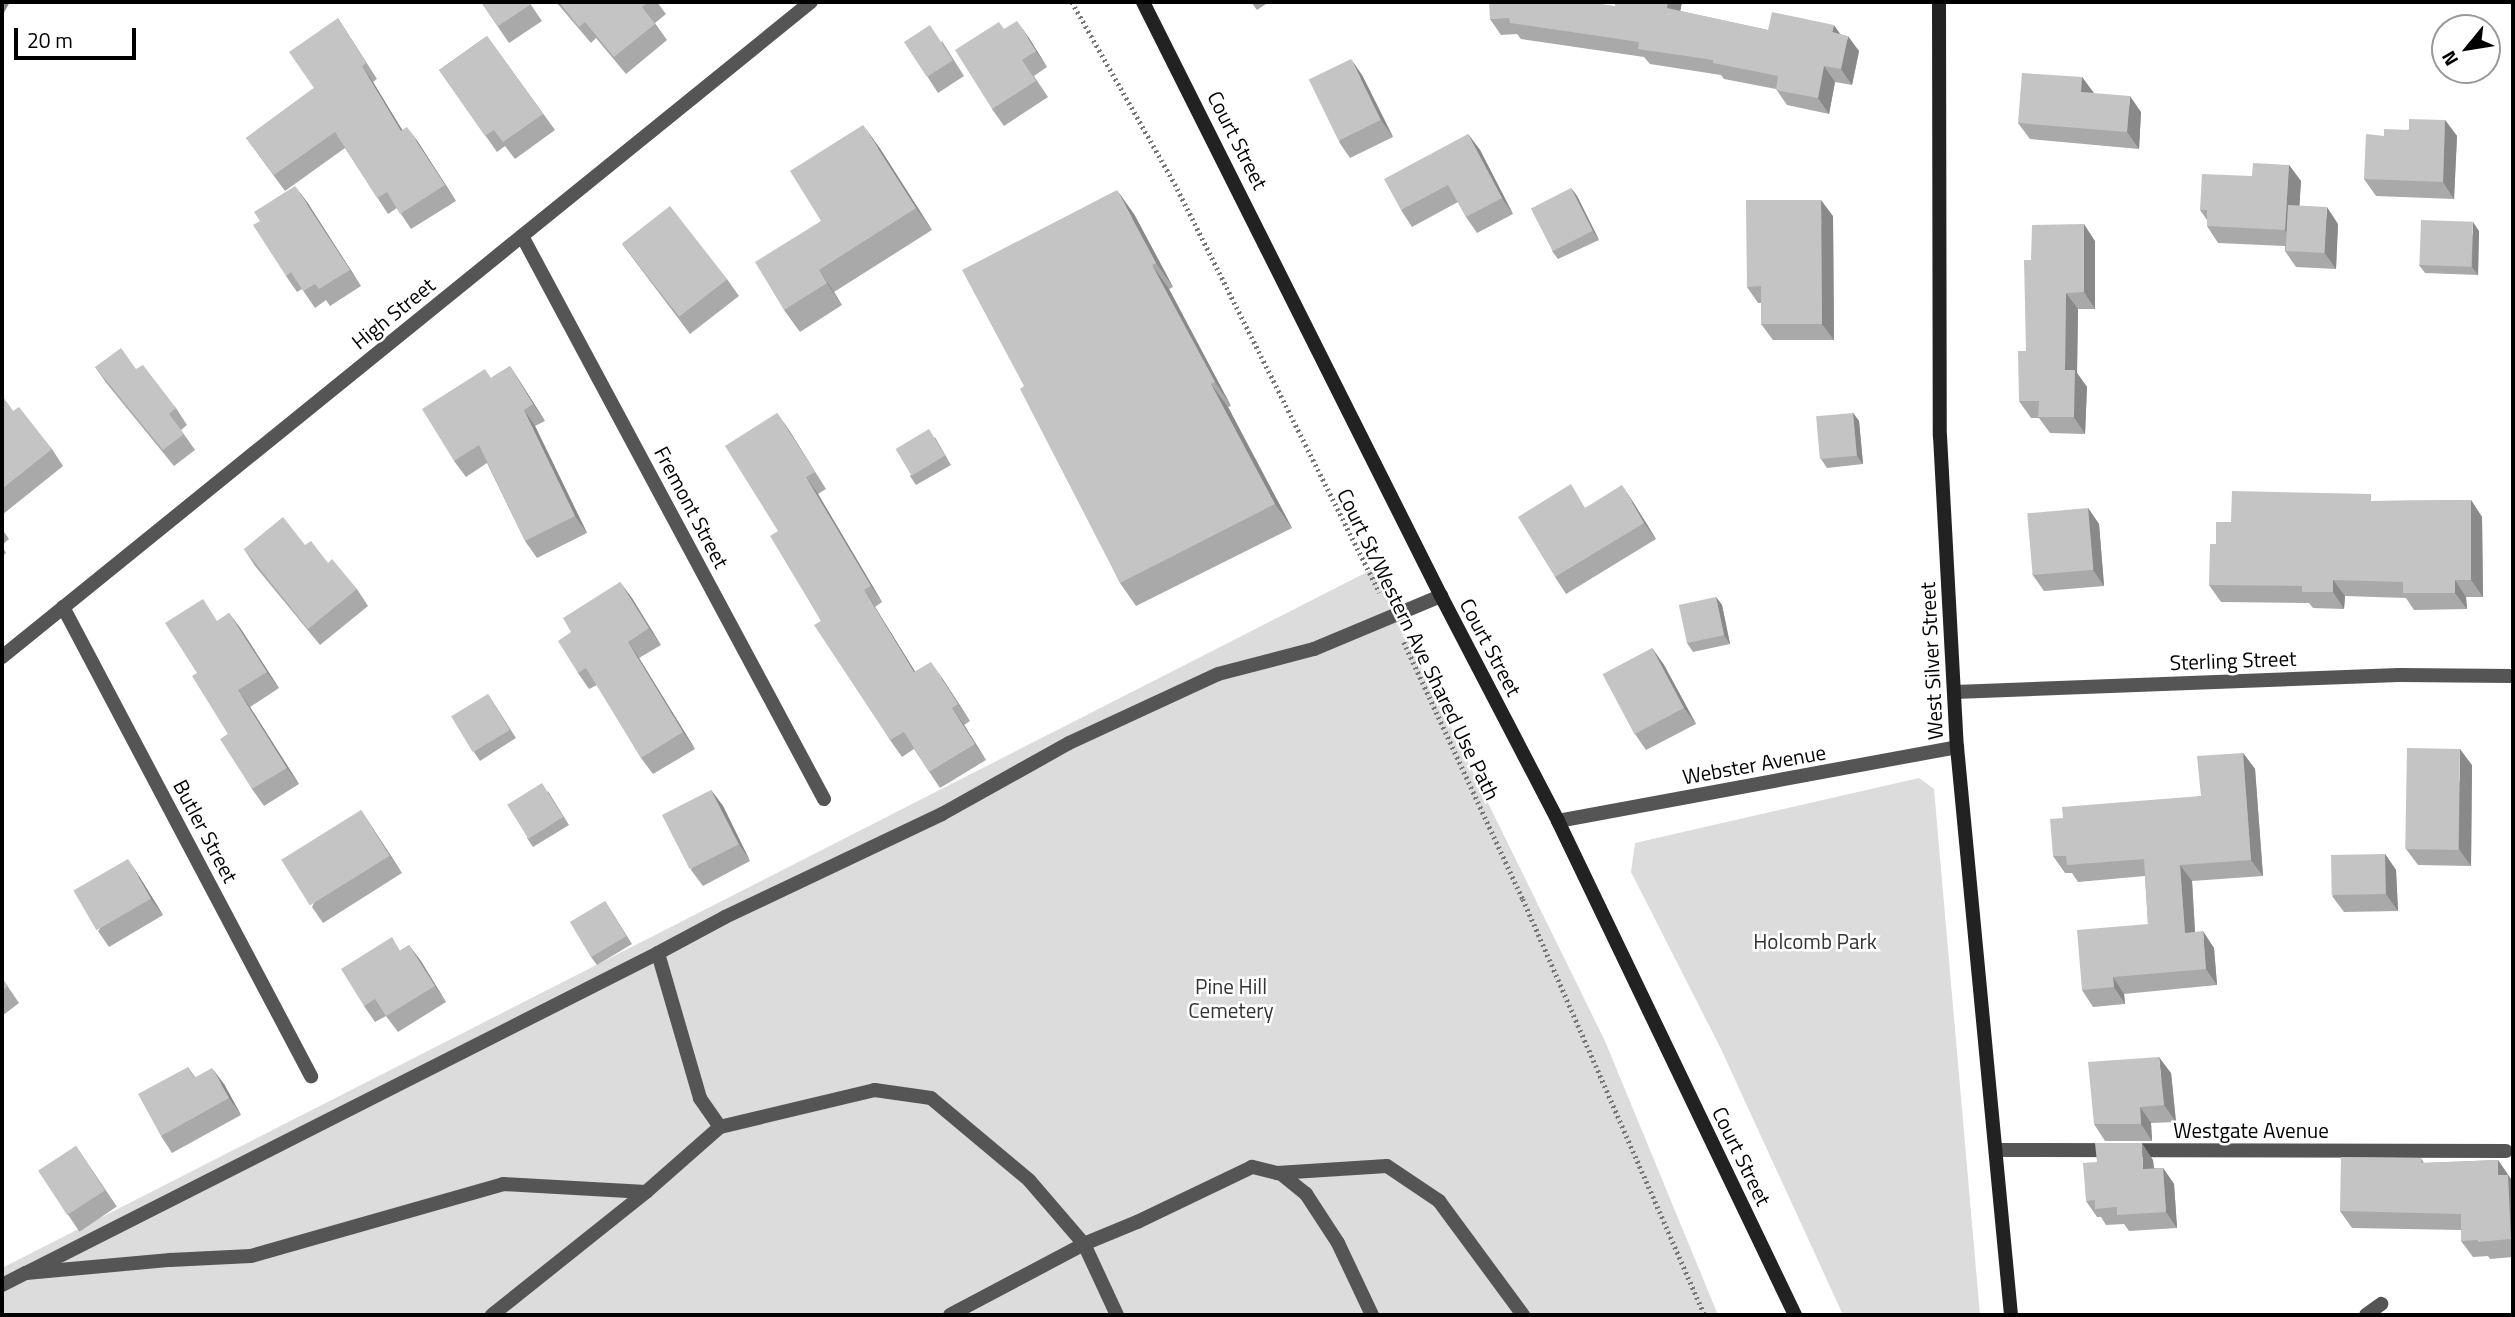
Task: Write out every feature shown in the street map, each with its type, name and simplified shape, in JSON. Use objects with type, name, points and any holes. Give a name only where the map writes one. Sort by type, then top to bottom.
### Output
[{"type":"main road","name":"Court Street","points":[[1143,2],[1441,596],[1558,821],[1795,1315]]},
{"type":"main road","name":"West Silver Street","points":[[1939,2],[1940,436],[1957,747],[2011,1315]]},
{"type":"street","name":"High Street","points":[[2,657],[811,2]]},
{"type":"street","name":"Fremont Street","points":[[522,236],[824,799]]},
{"type":"street","points":[[2,1284],[725,917],[942,814],[1069,743],[1218,674],[1314,649],[1441,596]]},
{"type":"street","name":"Butler Street","points":[[63,607],[310,1076]]},
{"type":"street","name":"Sterling Street","points":[[1955,692],[2399,675],[2513,676]]},
{"type":"street","name":"Webster Avenue","points":[[1558,821],[1957,747]]},
{"type":"street","points":[[658,953],[700,1098],[720,1127]]},
{"type":"street","points":[[492,1315],[646,1192],[720,1127],[875,1090],[932,1098],[1029,1180],[1084,1244],[1117,1315]]},
{"type":"street","name":"Westgate Avenue","points":[[1997,1150],[2506,1151]]},
{"type":"street","points":[[950,1315],[1084,1244],[1252,1167],[1275,1173],[1387,1166],[1438,1200],[1523,1315]]},
{"type":"street","points":[[1275,1173],[1306,1194],[1338,1243],[1372,1315]]},
{"type":"street","points":[[26,1273],[170,1260],[251,1256],[503,1184],[646,1192]]},
{"type":"street","points":[[2366,1315],[2381,1304]]},
{"type":"path","name":"Court St/Western Ave Shared Use Path","points":[[1072,2],[1175,184],[1392,617],[1528,911],[1705,1315]]},
{"type":"green space","name":"Pine Hill Cemetery","points":[[1373,569],[1605,1041],[1718,1315],[2,1315],[2,1268]]},
{"type":"green space","name":"Holcomb Park","points":[[1919,778],[1934,789],[1980,1315],[1843,1315],[1721,1049],[1631,872],[1635,843]]},
{"type":"building","points":[[481,2],[528,2],[530,5],[498,26]]},
{"type":"building","points":[[559,2],[649,2],[642,7],[655,24],[614,57],[585,22],[579,27]]},
{"type":"building","points":[[1489,2],[1587,2],[1615,6],[1615,2],[1668,2],[1667,8],[1768,30],[1772,12],[1834,25],[1832,32],[1848,36],[1841,69],[1824,66],[1818,98],[1776,90],[1778,76],[1713,63],[1713,60],[1638,49],[1639,42],[1510,23],[1509,18],[1490,19]]},
{"type":"building","points":[[338,18],[366,63],[362,66],[401,131],[407,127],[445,185],[400,214],[387,192],[377,198],[335,132],[274,175],[246,138],[314,88],[289,52]]},
{"type":"building","points":[[1017,21],[1036,51],[1022,60],[1036,81],[992,109],[955,50],[999,22],[1004,29]]},
{"type":"building","points":[[930,25],[953,60],[927,77],[904,42]]},
{"type":"building","points":[[487,36],[543,114],[503,142],[494,130],[485,136],[439,70]]},
{"type":"building","points":[[1351,59],[1381,120],[1339,141],[1309,80]]},
{"type":"building","points":[[2022,73],[2082,77],[2081,92],[2130,96],[2127,132],[2018,123]]},
{"type":"building","points":[[2409,119],[2445,120],[2443,182],[2364,179],[2366,134],[2384,136],[2384,129],[2409,130]]},
{"type":"building","points":[[863,125],[916,208],[819,270],[827,283],[784,310],[755,262],[821,221],[790,171]]},
{"type":"building","points":[[1468,134],[1502,198],[1466,217],[1448,185],[1401,210],[1384,179]]},
{"type":"building","points":[[2253,163],[2289,165],[2285,230],[2207,226],[2207,210],[2200,210],[2202,174],[2252,176]]},
{"type":"building","points":[[295,186],[350,270],[319,289],[315,284],[303,291],[291,272],[286,276],[253,225],[260,221],[254,212]]},
{"type":"building","points":[[1571,188],[1593,231],[1553,251],[1531,208]]},
{"type":"building","points":[[1117,190],[1156,263],[1152,265],[1215,382],[1211,384],[1275,504],[1120,583],[1020,389],[1024,386],[962,270]]},
{"type":"building","points":[[1746,200],[1821,200],[1822,324],[1761,324],[1761,286],[1747,287]]},
{"type":"building","points":[[2288,205],[2327,207],[2325,253],[2286,251]]},
{"type":"building","points":[[670,206],[727,279],[679,317],[622,244]]},
{"type":"building","points":[[2421,220],[2473,222],[2471,267],[2419,265]]},
{"type":"building","points":[[2084,224],[2084,292],[2066,293],[2065,370],[2075,370],[2074,417],[2038,417],[2039,401],[2019,401],[2018,351],[2026,351],[2024,260],[2031,260],[2032,225]]},
{"type":"building","points":[[121,348],[136,369],[143,365],[176,408],[169,414],[184,434],[163,450],[95,367]]},
{"type":"building","points":[[510,366],[533,404],[524,410],[575,516],[525,541],[479,445],[454,461],[422,409],[485,369],[491,378]]},
{"type":"building","points":[[2,396],[13,411],[19,407],[52,449],[2,489]]},
{"type":"building","points":[[777,413],[815,472],[806,477],[871,586],[864,590],[914,672],[931,662],[958,704],[952,708],[975,744],[929,772],[904,732],[890,740],[814,625],[821,621],[770,536],[778,531],[725,446]]},
{"type":"building","points":[[1853,413],[1857,456],[1820,459],[1816,416]]},
{"type":"building","points":[[929,429],[945,456],[912,476],[896,449]]},
{"type":"building","points":[[1571,484],[1585,508],[1622,485],[1644,523],[1555,577],[1518,517]]},
{"type":"building","points":[[2232,491],[2371,494],[2371,501],[2471,500],[2471,580],[2455,580],[2455,593],[2403,593],[2403,582],[2333,580],[2333,592],[2302,592],[2302,586],[2209,585],[2210,544],[2216,544],[2216,522],[2231,522]]},
{"type":"building","points":[[2088,508],[2093,570],[2033,575],[2027,513]]},
{"type":"building","points":[[283,517],[305,545],[311,541],[328,563],[332,559],[357,589],[308,629],[244,549]]},
{"type":"building","points":[[620,582],[649,628],[628,642],[683,732],[641,758],[586,668],[578,673],[558,641],[571,632],[563,618]]},
{"type":"building","points":[[1716,597],[1724,635],[1687,643],[1679,605]]},
{"type":"building","points":[[203,599],[217,621],[229,613],[267,672],[238,690],[287,768],[252,789],[220,739],[228,734],[192,676],[197,673],[165,623]]},
{"type":"building","points":[[1652,648],[1684,708],[1634,734],[1603,674]]},
{"type":"building","points":[[488,694],[510,730],[473,752],[451,716]]},
{"type":"building","points":[[2407,748],[2460,749],[2458,850],[2405,849]]},
{"type":"building","points":[[2243,753],[2251,860],[2180,865],[2185,933],[2203,931],[2206,969],[2113,977],[2114,987],[2082,990],[2077,930],[2148,924],[2144,859],[2067,865],[2066,856],[2053,856],[2050,819],[2063,818],[2062,807],[2201,796],[2197,756]]},
{"type":"building","points":[[542,783],[563,817],[528,839],[507,805]]},
{"type":"building","points":[[711,790],[739,844],[690,869],[662,815]]},
{"type":"building","points":[[361,810],[390,856],[310,906],[281,860]]},
{"type":"building","points":[[2385,854],[2386,894],[2332,895],[2331,855]]},
{"type":"building","points":[[128,859],[151,899],[96,930],[73,890]]},
{"type":"building","points":[[605,901],[626,936],[591,957],[570,922]]},
{"type":"building","points":[[392,937],[400,951],[409,945],[435,986],[386,1016],[375,999],[364,1006],[341,969]]},
{"type":"building","points":[[2,978],[8,986],[2,991]]},
{"type":"building","points":[[2159,1057],[2164,1105],[2140,1107],[2141,1124],[2094,1124],[2088,1062]]},
{"type":"building","points":[[188,1067],[194,1078],[212,1068],[229,1098],[161,1136],[138,1094]]},
{"type":"building","points":[[2095,1143],[2142,1143],[2143,1169],[2163,1168],[2166,1212],[2117,1215],[2117,1207],[2095,1209],[2095,1200],[2086,1201],[2083,1163],[2097,1162]]},
{"type":"building","points":[[76,1146],[105,1190],[67,1215],[38,1171]]},
{"type":"building","points":[[2341,1157],[2421,1158],[2421,1163],[2498,1160],[2498,1175],[2508,1175],[2511,1239],[2461,1241],[2461,1214],[2340,1211]]}]
